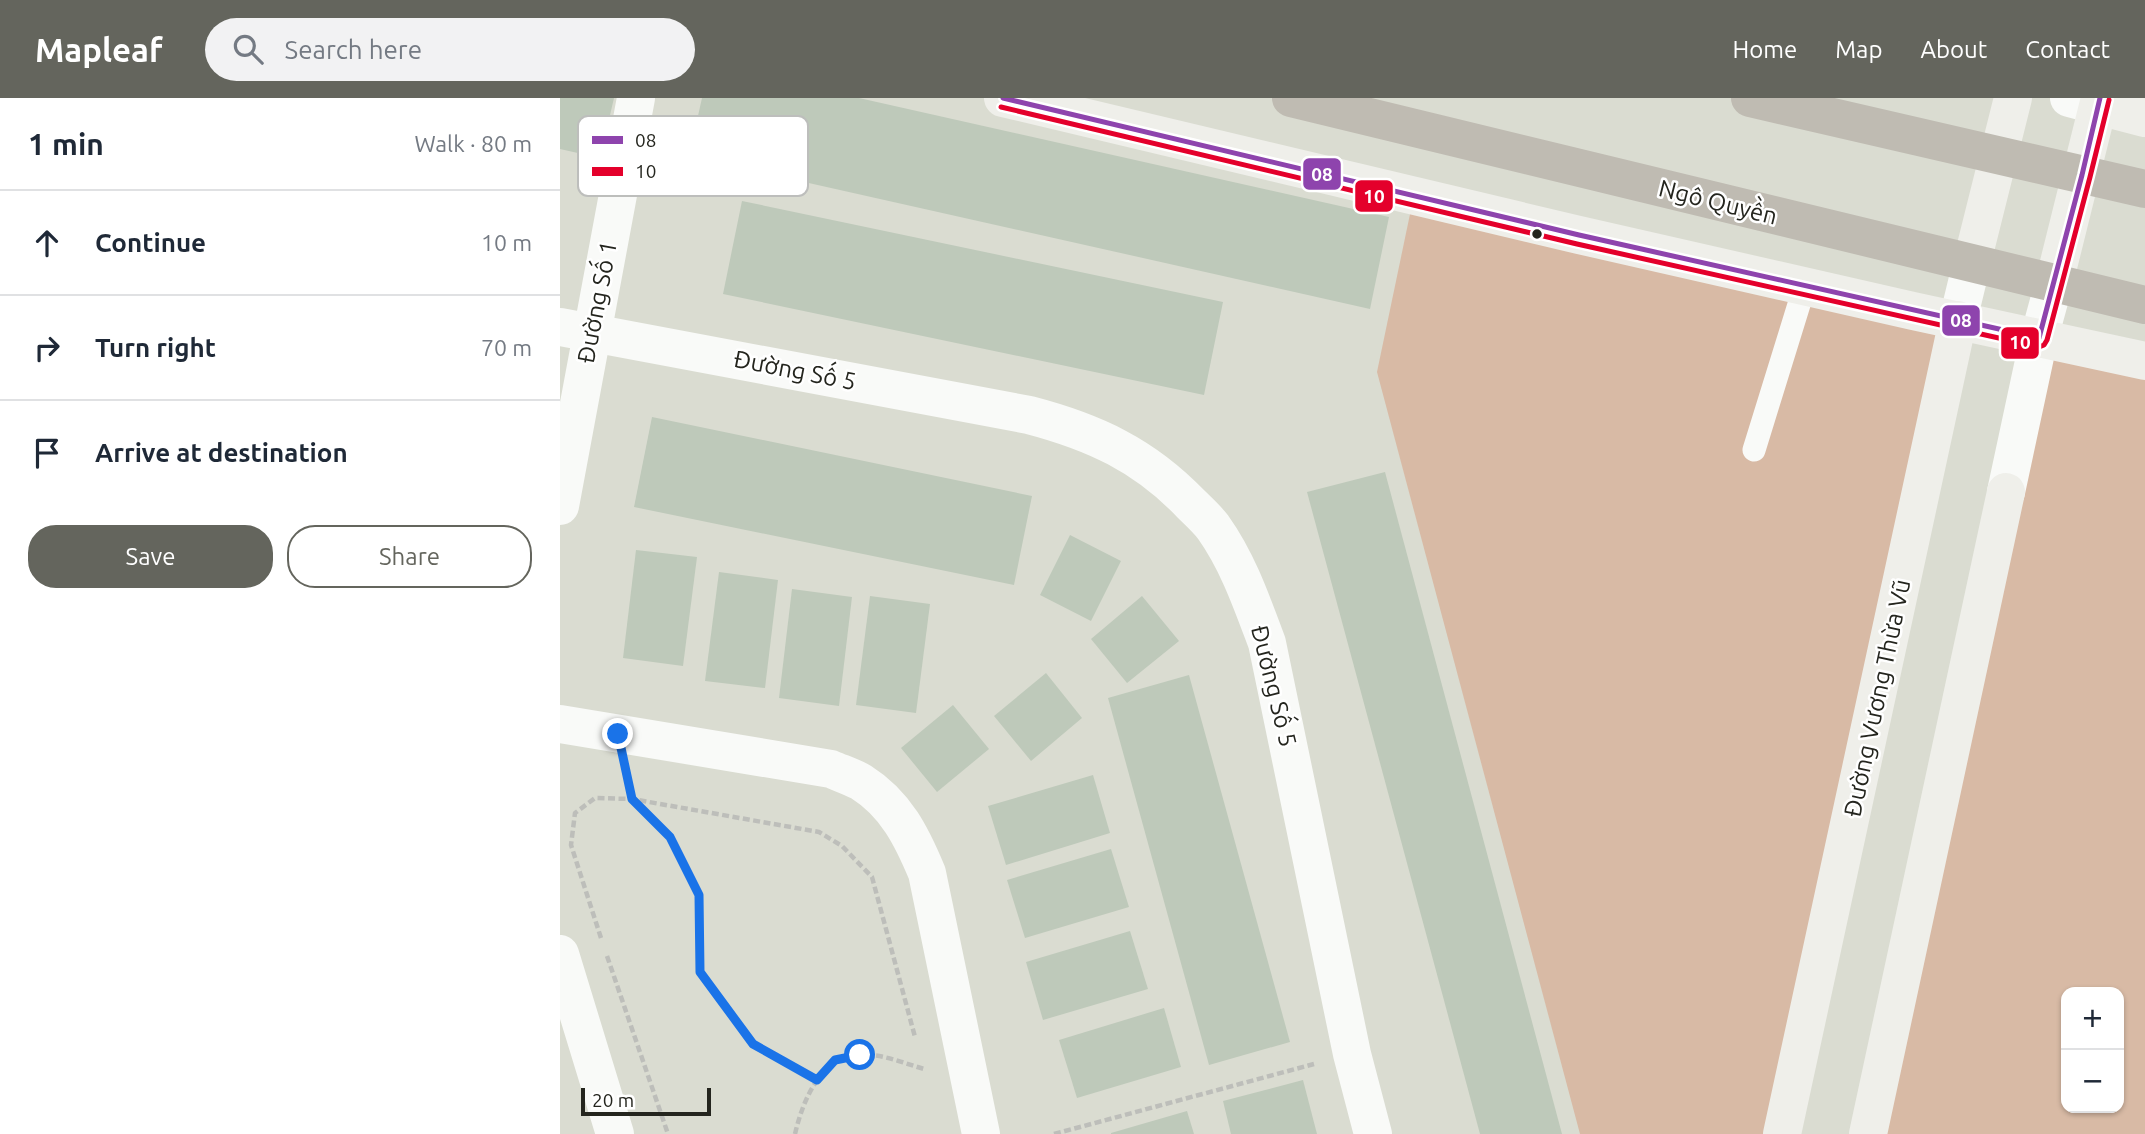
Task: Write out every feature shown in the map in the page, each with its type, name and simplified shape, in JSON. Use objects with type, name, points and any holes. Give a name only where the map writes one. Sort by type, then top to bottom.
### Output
[{"type":"highway","name":"Ngô Quyền","points":[[1291,98],[2145,305]]},
{"type":"highway","points":[[1750,98],[2145,189]]},
{"type":"street","name":"Đường Số 1","points":[[631,116],[636,98]]},
{"type":"street","points":[[1003,98],[1566,232],[2145,361]]},
{"type":"street","points":[[1972,262],[2012,98]]},
{"type":"street","points":[[1868,1134],[2039,338],[2082,175],[2089,101],[2145,118]]},
{"type":"street","name":"Đường Số 1","points":[[560,506],[576,329],[611,196]]},
{"type":"street","name":"Đường Vương Thừa Vũ","points":[[1782,1134],[1972,262]]},
{"type":"street","name":"Đường Số 5","points":[[576,329],[1030,415],[1073,427],[1125,451],[1172,484],[1212,526],[1243,580],[1267,643],[1352,1054],[1373,1134]]},
{"type":"street","points":[[560,724],[831,769],[860,782],[889,805],[911,835],[927,873],[981,1134]]},
{"type":"street","points":[[560,954],[615,1134]]},
{"type":"lane","points":[[1754,450],[1805,285]]},
{"type":"path","points":[[618,734],[632,799],[670,837],[699,895],[700,972],[753,1044],[817,1080]]},
{"type":"path","points":[[668,1134],[571,845],[575,814],[595,798],[632,799],[819,832],[842,846],[872,877],[917,1043]]},
{"type":"path","points":[[1054,1134],[1352,1054]]},
{"type":"path","points":[[796,1134],[800,1112],[817,1080],[835,1060],[860,1055],[886,1057],[924,1069],[920,1056]]},
{"type":"shaded area","points":[[1414,195],[1958,320],[1781,1134],[1580,1134],[1377,372]]},
{"type":"shaded area","points":[[2039,338],[2145,363],[2145,1134],[1869,1134]]},
{"type":"building","points":[[560,98],[614,98],[610,116],[578,116],[578,153],[560,149]]},
{"type":"building","points":[[702,98],[859,98],[1389,217],[1370,309],[808,183],[808,116],[698,116]]},
{"type":"building","points":[[742,201],[1223,302],[1204,395],[723,294]]},
{"type":"building","points":[[652,417],[1032,496],[1014,585],[634,507]]},
{"type":"building","points":[[1385,472],[1562,1134],[1480,1134],[1307,492]]},
{"type":"building","points":[[1070,535],[1121,561],[1091,621],[1040,595]]},
{"type":"building","points":[[636,550],[697,557],[683,666],[623,658]]},
{"type":"building","points":[[719,572],[778,580],[765,688],[705,681]]},
{"type":"building","points":[[792,589],[852,597],[839,706],[779,698]]},
{"type":"building","points":[[870,596],[930,604],[916,713],[856,705]]},
{"type":"building","points":[[1142,596],[1179,641],[1127,683],[1091,639]]},
{"type":"building","points":[[1046,673],[1082,718],[1031,761],[994,716]]},
{"type":"building","points":[[1189,675],[1290,1042],[1209,1065],[1108,698]]},
{"type":"building","points":[[953,705],[989,749],[937,792],[901,748]]},
{"type":"building","points":[[1093,775],[1110,833],[1006,865],[988,806]]},
{"type":"building","points":[[1111,849],[1129,907],[1025,938],[1007,880]]},
{"type":"building","points":[[1130,931],[1148,989],[1043,1020],[1026,962]]},
{"type":"building","points":[[1164,1008],[1181,1067],[1077,1098],[1059,1040]]},
{"type":"building","points":[[1303,1080],[1317,1134],[1231,1134],[1223,1101]]},
{"type":"building","points":[[1187,1111],[1194,1134],[1111,1134],[1111,1133]]},
{"type":"transit line","name":"08","points":[[1003,98],[1579,235],[2039,338],[2100,98]]},
{"type":"transit line","name":"10","points":[[1001,107],[1577,244],[2039,347],[2047,340],[2109,100]]},
{"type":"route","points":[[618,734],[632,799],[670,837],[699,895],[700,972],[753,1044],[817,1080],[835,1060],[860,1055]]}]
